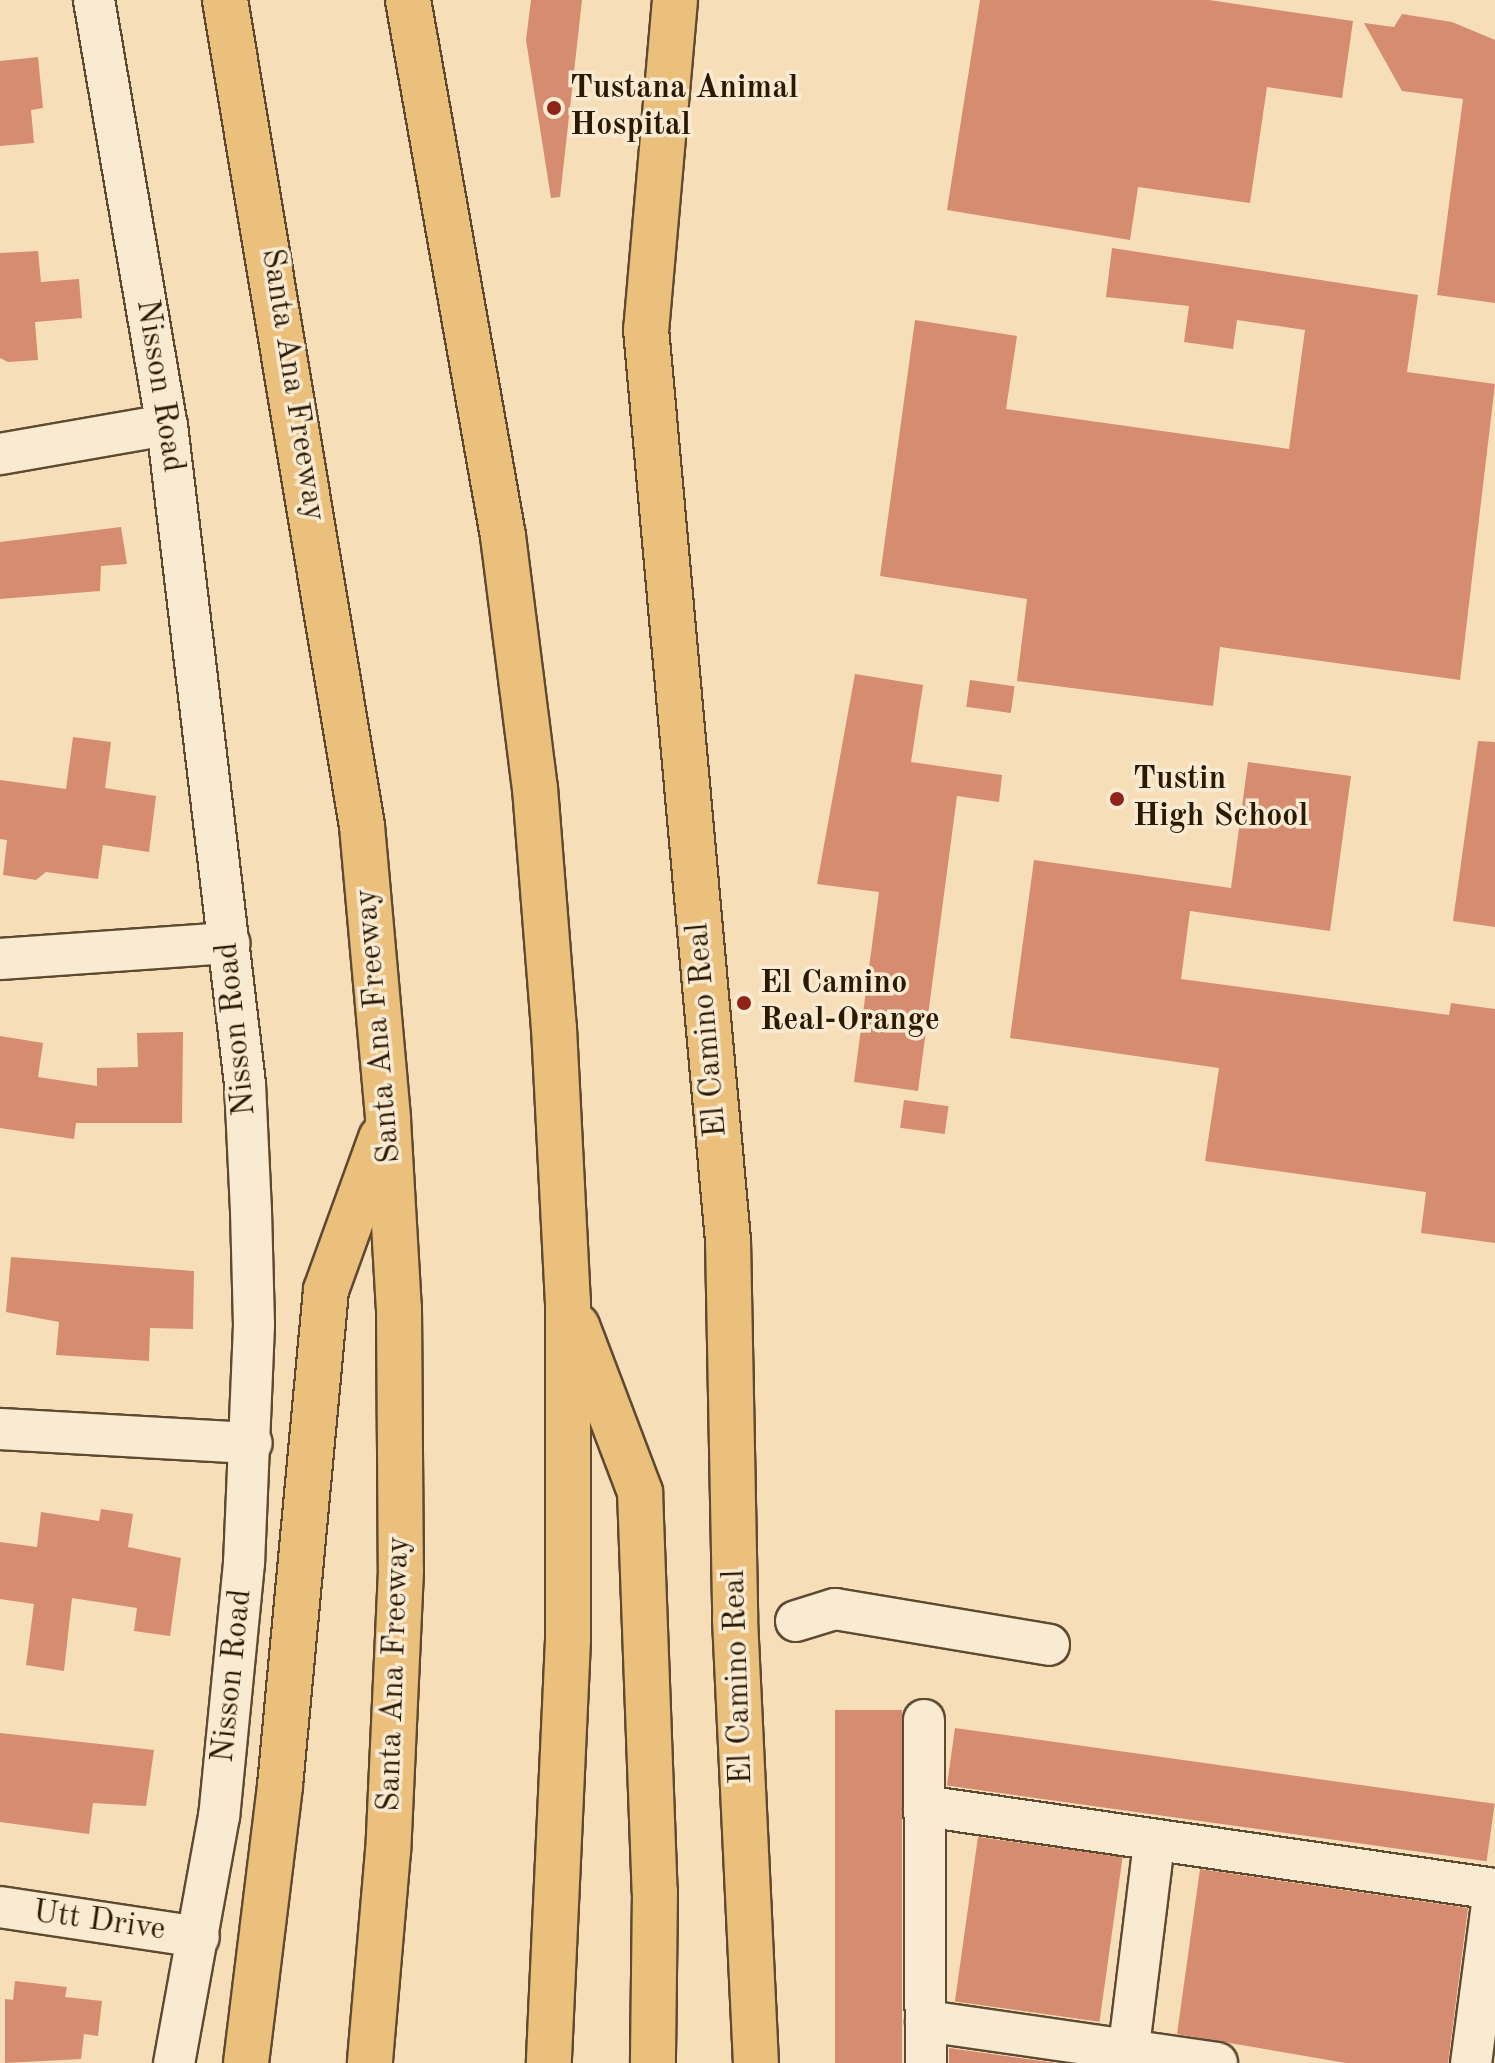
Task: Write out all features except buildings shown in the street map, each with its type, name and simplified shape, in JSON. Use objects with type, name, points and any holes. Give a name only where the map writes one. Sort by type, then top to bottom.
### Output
[{"type":"main road","name":"Santa Ana Freeway","points":[[225,0],[362,826],[388,1120],[399,1308],[401,1570],[388,1851],[370,2063]]},
{"type":"main road","points":[[408,0],[473,341],[535,788],[568,1302],[568,1640],[549,2063]]},
{"type":"main road","name":"El Camino Real","points":[[675,0],[646,329],[728,1240],[735,1619],[756,2063]]},
{"type":"main road","points":[[246,2063],[280,1786],[326,1290],[388,1120]]},
{"type":"main road","points":[[568,1302],[640,1492],[655,1892],[653,2063]]},
{"type":"street","name":"Nisson Road","points":[[94,0],[167,425],[229,943],[248,1147],[252,1443],[222,1784],[199,1937],[174,2063]]},
{"type":"street","points":[[0,454],[167,425]]},
{"type":"street","points":[[0,959],[229,943]]},
{"type":"street","points":[[0,1429],[252,1443]]},
{"type":"street","points":[[796,1621],[835,1609],[1049,1645]]},
{"type":"street","points":[[924,1720],[926,2063]]},
{"type":"street","points":[[924,1806],[1154,1844],[1494,1889],[1471,2063]]},
{"type":"street","points":[[1128,2057],[1154,1844]]},
{"type":"street","name":"Utt Drive","points":[[0,1907],[199,1937]]},
{"type":"street","points":[[926,2021],[1128,2057],[1217,2063]]},
{"type":"place","name":"Tustana Animal Hospital","points":[[554,108]]},
{"type":"place","name":"Tustin High School","points":[[1117,799]]},
{"type":"place","name":"El Camino Real-Orange","points":[[744,1003]]}]
